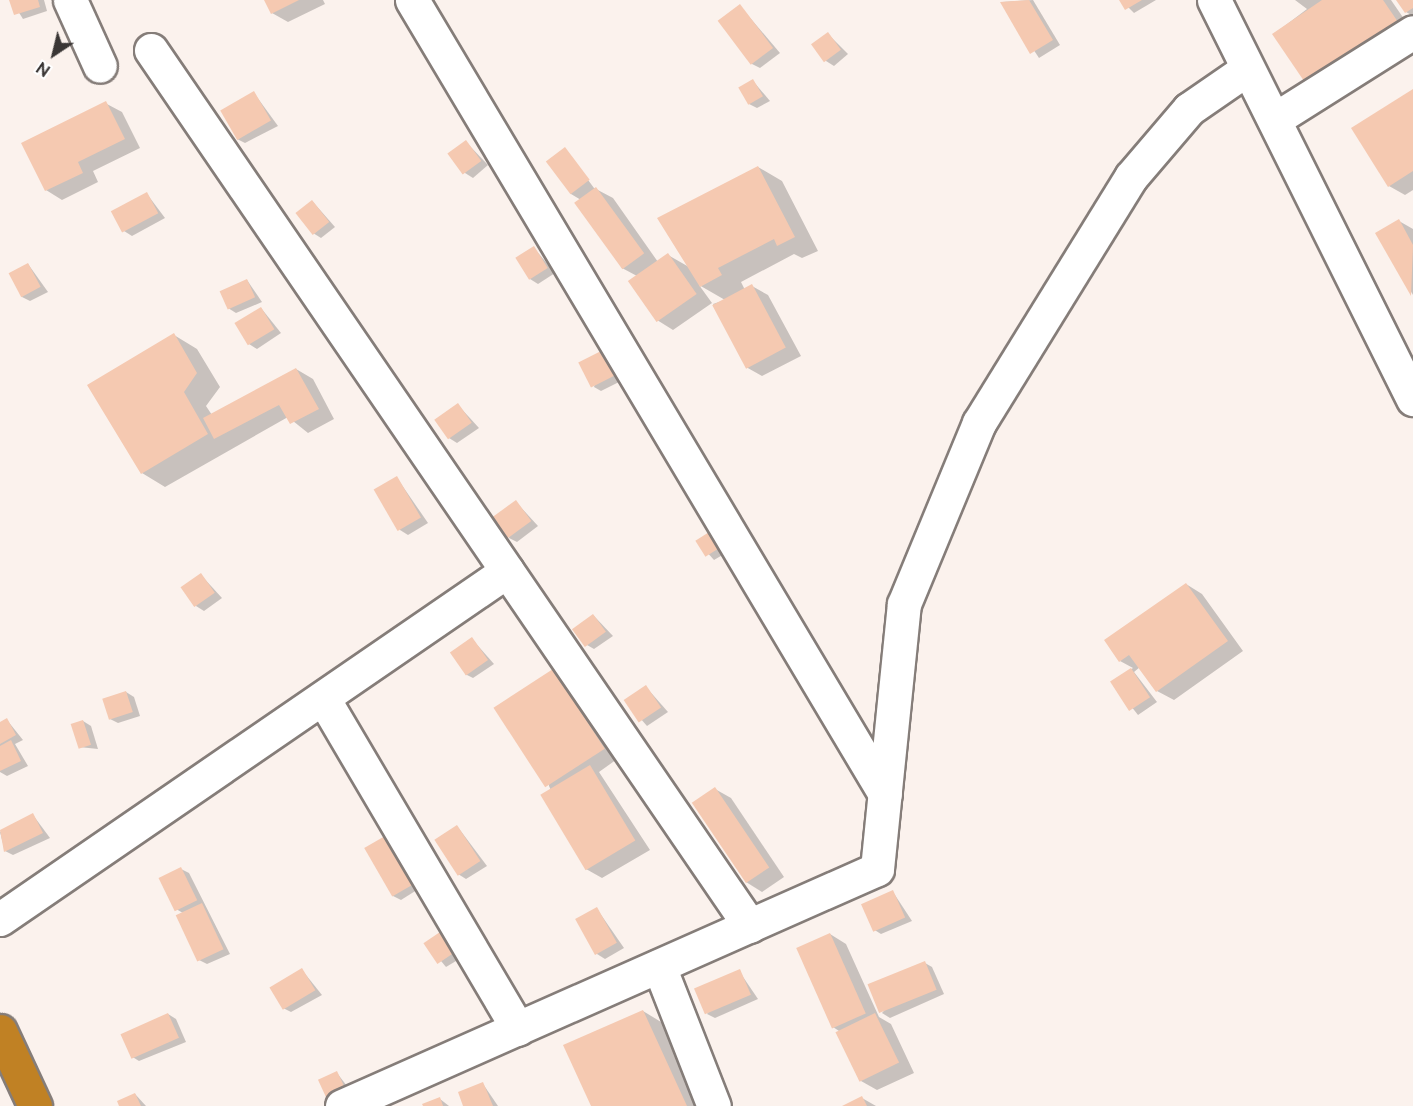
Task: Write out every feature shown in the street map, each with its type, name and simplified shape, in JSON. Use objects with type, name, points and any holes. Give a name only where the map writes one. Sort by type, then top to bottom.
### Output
[{"type":"highway","points":[[0,1031],[35,1106]]},
{"type":"street","points":[[70,0],[100,66]]},
{"type":"street","points":[[412,0],[885,794]]},
{"type":"street","points":[[1214,0],[1413,399]]},
{"type":"street","points":[[1275,119],[1413,32]]},
{"type":"street","points":[[151,50],[750,926]]},
{"type":"street","points":[[342,1106],[877,869],[904,604],[979,423],[1131,177],[1189,109],[1247,69]]},
{"type":"street","points":[[0,919],[507,571]]},
{"type":"street","points":[[323,698],[518,1029]]},
{"type":"street","points":[[659,966],[714,1106]]},
{"type":"building","points":[[9,0],[38,0],[40,7],[14,15]]},
{"type":"building","points":[[264,0],[299,0],[271,14]]},
{"type":"building","points":[[1029,0],[1053,40],[1030,54],[1000,2]]},
{"type":"building","points":[[1119,0],[1142,0],[1125,10]]},
{"type":"building","points":[[1322,0],[1383,0],[1398,22],[1306,84],[1272,34]]},
{"type":"building","points":[[1396,0],[1413,0],[1413,8],[1405,13]]},
{"type":"building","points":[[740,4],[773,48],[751,65],[718,21]]},
{"type":"building","points":[[828,32],[841,50],[824,62],[811,44]]},
{"type":"building","points":[[753,79],[763,96],[748,105],[738,88]]},
{"type":"building","points":[[1413,89],[1413,171],[1388,187],[1351,128]]},
{"type":"building","points":[[254,91],[271,120],[237,140],[220,111]]},
{"type":"building","points":[[106,101],[125,139],[78,162],[83,173],[45,191],[21,143]]},
{"type":"building","points":[[466,140],[481,161],[463,175],[447,154]]},
{"type":"building","points":[[565,147],[590,180],[571,194],[546,161]]},
{"type":"building","points":[[758,166],[795,237],[777,246],[774,239],[718,268],[722,275],[700,287],[657,218]]},
{"type":"building","points":[[596,187],[644,253],[622,269],[574,203]]},
{"type":"building","points":[[147,192],[158,213],[122,232],[111,211]]},
{"type":"building","points":[[312,200],[329,222],[313,235],[295,213]]},
{"type":"building","points":[[1399,219],[1413,245],[1411,296],[1375,233]]},
{"type":"building","points":[[534,246],[548,268],[529,280],[515,258]]},
{"type":"building","points":[[668,253],[697,294],[657,322],[628,281]]},
{"type":"building","points":[[28,263],[41,287],[21,297],[9,273]]},
{"type":"building","points":[[247,279],[255,297],[228,309],[220,291]]},
{"type":"building","points":[[752,284],[786,348],[746,369],[712,305]]},
{"type":"building","points":[[261,307],[274,329],[248,345],[234,323]]},
{"type":"building","points":[[174,333],[197,373],[184,392],[208,434],[141,474],[87,385]]},
{"type":"building","points":[[605,349],[618,374],[591,388],[578,363]]},
{"type":"building","points":[[296,368],[319,409],[290,424],[279,405],[214,439],[203,418]]},
{"type":"building","points":[[458,403],[472,423],[448,439],[434,420]]},
{"type":"building","points":[[397,476],[421,518],[398,531],[374,490]]},
{"type":"building","points":[[516,500],[531,521],[508,538],[493,517]]},
{"type":"building","points":[[714,529],[724,545],[705,557],[695,541]]},
{"type":"building","points":[[201,573],[215,593],[194,607],[181,587]]},
{"type":"building","points":[[1186,583],[1228,641],[1156,692],[1129,655],[1119,662],[1104,640]]},
{"type":"building","points":[[593,614],[606,632],[585,647],[572,629]]},
{"type":"building","points":[[472,637],[488,660],[466,675],[450,652]]},
{"type":"building","points":[[1131,668],[1150,697],[1129,711],[1110,682]]},
{"type":"building","points":[[553,669],[605,749],[545,787],[493,708]]},
{"type":"building","points":[[646,685],[661,707],[639,722],[624,700]]},
{"type":"building","points":[[126,691],[133,712],[109,720],[102,699]]},
{"type":"building","points":[[7,718],[16,735],[0,744],[0,722]]},
{"type":"building","points":[[83,720],[91,745],[79,749],[71,724]]},
{"type":"building","points":[[11,740],[21,761],[0,771],[0,746]]},
{"type":"building","points":[[590,765],[635,840],[586,870],[540,795]]},
{"type":"building","points":[[715,787],[769,867],[746,883],[692,803]]},
{"type":"building","points":[[33,813],[43,833],[4,852],[0,830]]},
{"type":"building","points":[[457,825],[480,861],[458,876],[434,840]]},
{"type":"building","points":[[385,836],[413,884],[392,896],[364,848]]},
{"type":"building","points":[[181,867],[197,900],[175,911],[159,878]]},
{"type":"building","points":[[893,890],[905,917],[873,932],[861,904]]},
{"type":"building","points":[[202,903],[224,949],[197,961],[176,915]]},
{"type":"building","points":[[597,907],[617,943],[595,955],[575,919]]},
{"type":"building","points":[[440,932],[454,953],[437,964],[423,943]]},
{"type":"building","points":[[830,933],[866,1013],[832,1028],[796,948]]},
{"type":"building","points":[[925,961],[937,990],[879,1013],[868,984]]},
{"type":"building","points":[[302,968],[315,990],[283,1010],[269,988]]},
{"type":"building","points":[[740,969],[751,995],[705,1014],[694,989]]},
{"type":"building","points":[[643,1010],[687,1106],[591,1106],[563,1045]]},
{"type":"building","points":[[168,1013],[179,1038],[131,1059],[120,1034]]},
{"type":"building","points":[[875,1013],[899,1062],[860,1082],[835,1032]]},
{"type":"building","points":[[337,1071],[346,1090],[327,1099],[318,1080]]},
{"type":"building","points":[[483,1082],[493,1106],[463,1106],[458,1092]]},
{"type":"building","points":[[135,1093],[141,1106],[119,1106],[117,1101]]},
{"type":"building","points":[[862,1096],[867,1106],[842,1106]]},
{"type":"building","points":[[440,1097],[443,1106],[423,1106],[422,1104]]}]
